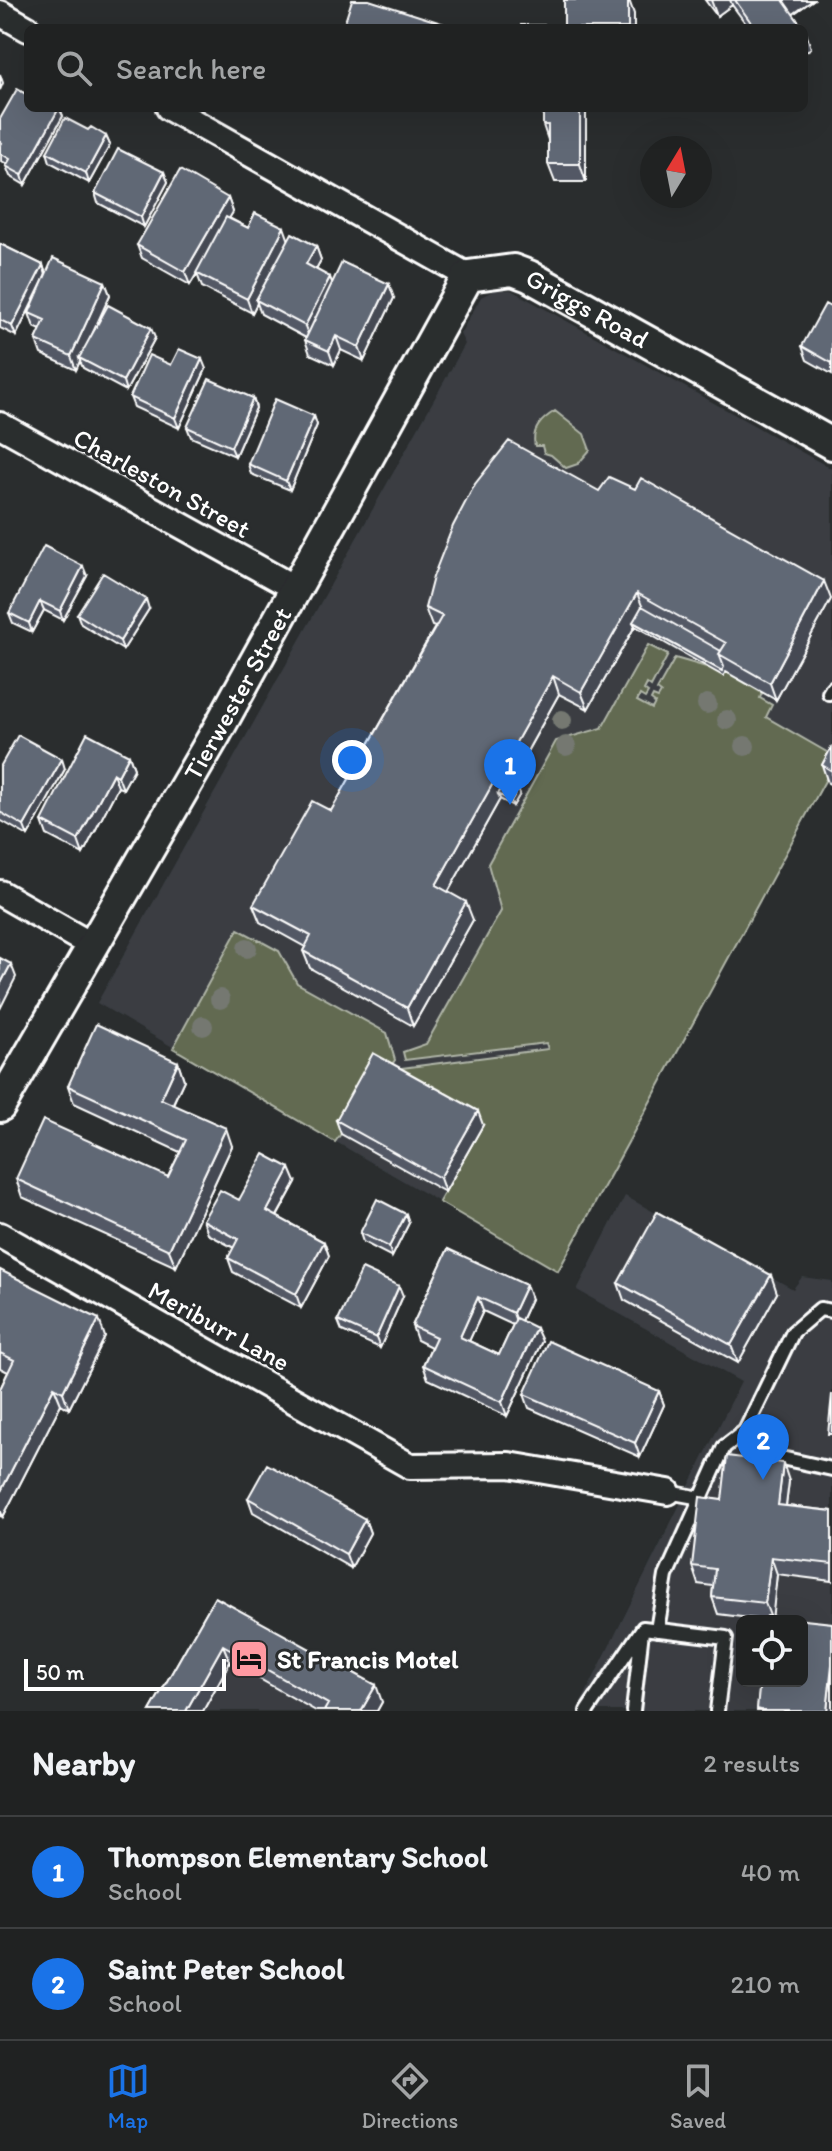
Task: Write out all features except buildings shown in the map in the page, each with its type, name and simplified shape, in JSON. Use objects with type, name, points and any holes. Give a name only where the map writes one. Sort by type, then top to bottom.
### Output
[{"type":"street","points":[[0,13],[24,27]]},
{"type":"street","points":[[176,112],[468,276]]},
{"type":"street","name":"Griggs Road","points":[[468,276],[513,270],[529,276],[832,444]]},
{"type":"street","name":"Tierwester Street","points":[[0,1106],[216,733],[468,276]]},
{"type":"street","name":"Charleston Street","points":[[0,425],[296,589]]},
{"type":"street","points":[[0,893],[91,945]]},
{"type":"street","name":"Meriburr Lane","points":[[0,1235],[410,1466],[509,1465],[668,1492]]},
{"type":"lane","points":[[657,1630],[666,1576],[724,1447],[745,1431],[793,1332],[820,1309],[832,1311]]},
{"type":"lane","points":[[745,1431],[749,1445],[765,1455],[832,1469]]},
{"type":"lane","points":[[668,1492],[701,1498]]},
{"type":"lane","points":[[643,1628],[726,1638],[717,1711]]},
{"type":"lane","points":[[587,1711],[643,1628]]},
{"type":"lane","points":[[633,1711],[643,1628]]},
{"type":"shaded area","points":[[495,290],[511,290],[832,469],[832,768],[558,1271],[97,1003],[465,344],[460,334],[481,297]]},
{"type":"shaded area","points":[[625,1196],[793,1289],[802,1277],[832,1281],[832,1711],[577,1711],[741,1382],[577,1290]]},
{"type":"shaded area","name":"St Francis Motel","points":[[222,1615],[377,1711],[167,1711]]},
{"type":"green space","points":[[555,411],[584,434],[590,450],[578,464],[566,468],[544,453],[542,446],[535,446],[539,425]]},
{"type":"green space","points":[[648,645],[668,655],[651,687],[647,684],[645,698],[640,695],[637,701],[652,709],[655,703],[651,700],[661,693],[657,690],[675,658],[723,675],[726,672],[762,693],[760,698],[772,705],[766,717],[832,755],[832,768],[558,1271],[439,1202],[483,1125],[396,1077],[402,1068],[548,1049],[546,1043],[405,1060],[403,1052],[426,1044],[501,911],[488,864],[556,741],[602,728]]},
{"type":"green space","points":[[238,929],[279,951],[297,983],[387,1033],[395,1060],[335,1142],[173,1048]]},
{"type":"place","name":"Thompson Elementary School","points":[[510,805]]},
{"type":"place","name":"Saint Peter School","points":[[763,1480]]},
{"type":"place","name":"St Francis Motel","points":[[249,1659]]}]
